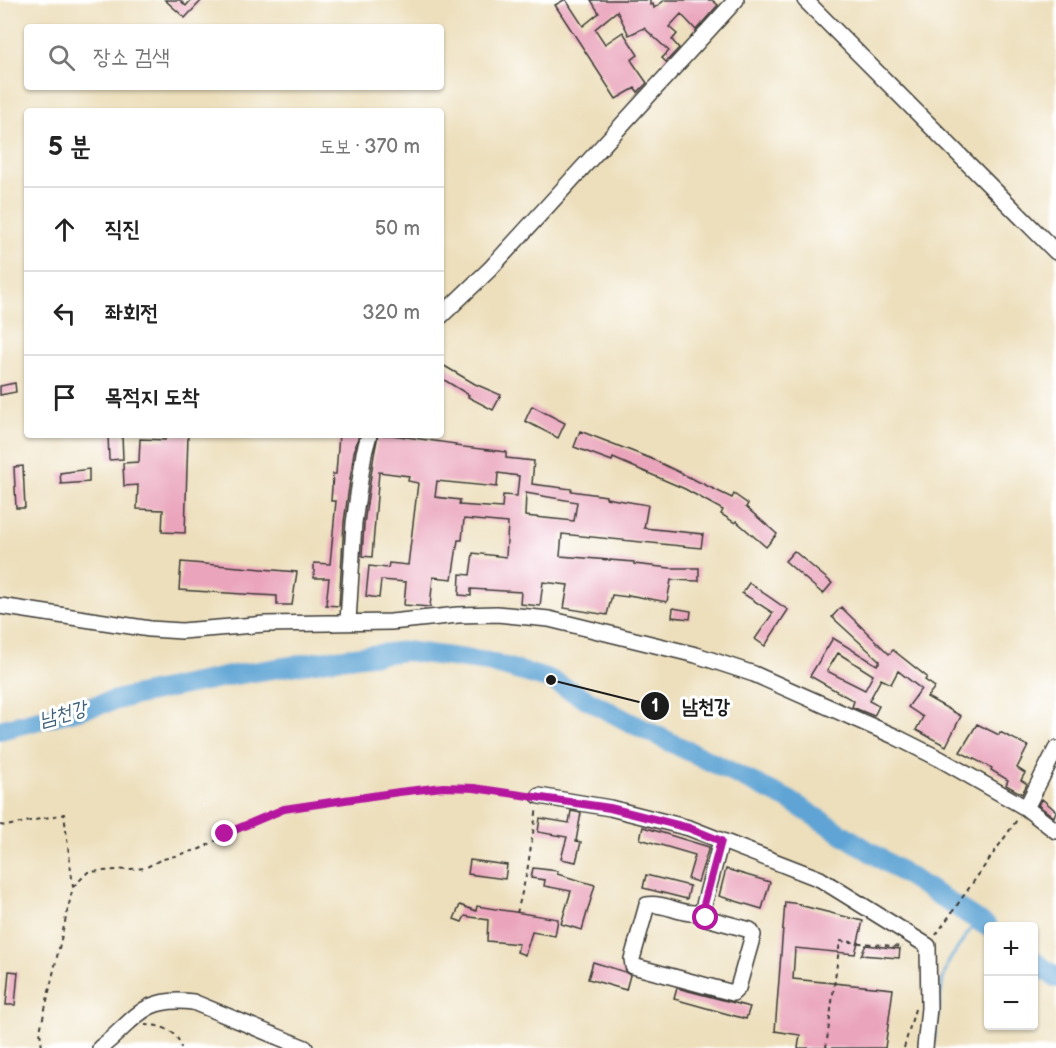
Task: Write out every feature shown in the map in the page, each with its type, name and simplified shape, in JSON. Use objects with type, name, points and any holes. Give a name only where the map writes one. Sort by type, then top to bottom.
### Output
[{"type":"street","points":[[444,313],[490,269],[736,0]]},
{"type":"street","points":[[805,0],[1056,252]]},
{"type":"street","points":[[348,621],[354,523],[368,438]]},
{"type":"street","points":[[0,606],[150,629],[182,631],[264,624],[391,622],[458,615],[497,614],[522,615],[570,624],[696,655],[754,674],[940,759],[1026,808],[1056,831]]},
{"type":"street","points":[[1026,808],[1056,749]]},
{"type":"street","points":[[539,796],[610,808],[689,828],[820,879],[928,946],[929,1008],[925,1048]]},
{"type":"street","points":[[702,912],[693,914],[654,904],[647,905],[632,959],[633,966],[733,993],[738,988],[753,935],[750,930],[706,918],[702,912],[721,841]]},
{"type":"street","points":[[100,1048],[142,1010],[158,1002],[176,999],[193,1002],[305,1048]]},
{"type":"path","points":[[73,887],[87,872],[145,868],[160,860],[200,849],[253,821],[284,809],[443,787],[474,788],[539,796],[527,872],[517,913]]},
{"type":"path","points":[[928,946],[1026,808]]},
{"type":"path","points":[[0,826],[64,814],[73,887],[40,1031],[42,1048]]},
{"type":"path","points":[[826,1048],[840,941],[907,947]]},
{"type":"path","points":[[142,1010],[142,1025],[166,1028],[179,1040],[181,1048]]},
{"type":"building","points":[[165,0],[180,0],[186,6],[191,0],[202,0],[185,18]]},
{"type":"building","points":[[564,0],[583,26],[599,13],[591,0],[650,0],[650,5],[653,4],[654,8],[665,0],[712,0],[718,5],[696,30],[681,14],[669,27],[677,34],[672,40],[679,48],[666,62],[662,58],[669,51],[644,28],[629,35],[617,11],[595,29],[605,44],[623,32],[638,55],[631,60],[647,83],[638,92],[635,88],[616,99],[555,5]]},
{"type":"building","points":[[444,366],[475,384],[501,395],[493,410],[468,397],[469,395],[444,380]]},
{"type":"building","points":[[15,383],[16,392],[0,395],[0,386]]},
{"type":"building","points":[[532,406],[565,423],[558,438],[525,421]]},
{"type":"building","points":[[580,431],[652,459],[732,498],[734,494],[748,504],[746,507],[777,534],[766,547],[736,521],[735,523],[721,514],[723,510],[685,489],[613,458],[612,461],[574,447]]},
{"type":"building","points":[[108,438],[122,438],[123,459],[109,460]]},
{"type":"building","points":[[165,438],[188,438],[185,533],[162,532],[163,510],[137,509],[138,485],[124,486],[123,463],[139,462],[140,439],[165,440]]},
{"type":"building","points":[[339,438],[358,438],[344,522],[339,606],[326,605],[329,578],[314,578],[314,563],[330,564],[336,501],[331,501],[333,474],[336,474]]},
{"type":"building","points":[[377,438],[413,438],[506,452],[506,458],[534,461],[532,484],[572,489],[571,491],[648,505],[644,528],[703,534],[701,548],[562,534],[560,556],[634,562],[634,564],[670,568],[699,568],[699,581],[671,580],[667,602],[628,595],[628,597],[612,595],[607,615],[564,608],[568,585],[543,582],[540,606],[520,604],[521,592],[471,589],[471,596],[459,595],[460,574],[470,575],[473,553],[506,557],[508,523],[464,519],[462,540],[458,540],[452,579],[433,577],[430,607],[404,605],[406,582],[381,580],[379,598],[366,596],[369,566],[388,568],[389,563],[408,565],[418,483],[408,481],[409,476],[379,472],[372,557],[362,556],[364,524]],"holes":[[[498,473],[519,476],[517,496],[503,495],[502,508],[459,505],[460,500],[435,497],[437,481],[497,487]],[[526,493],[577,502],[574,521],[525,516]]]},
{"type":"building","points":[[23,466],[25,508],[16,508],[14,467]]},
{"type":"building","points":[[89,469],[89,482],[61,484],[60,473]]},
{"type":"building","points":[[794,551],[832,583],[823,594],[785,561]]},
{"type":"building","points":[[181,562],[297,572],[292,605],[277,605],[277,596],[179,590]]},
{"type":"building","points":[[749,583],[788,610],[765,646],[755,639],[773,613],[742,593]]},
{"type":"building","points":[[841,607],[889,654],[893,650],[927,677],[925,680],[935,687],[927,697],[961,716],[946,746],[916,730],[923,717],[908,707],[921,689],[898,671],[891,684],[881,679],[869,701],[879,706],[874,716],[852,707],[854,701],[810,676],[833,638],[877,665],[880,661],[832,617]],"holes":[[[838,653],[873,675],[865,690],[827,671]]]},
{"type":"building","points":[[673,608],[691,611],[690,619],[672,617]]},
{"type":"building","points":[[977,724],[1028,746],[1017,768],[1025,773],[1021,780],[1027,784],[1022,794],[1006,785],[1008,780],[991,770],[992,768],[960,752]]},
{"type":"building","points":[[1042,799],[1056,811],[1054,817],[1038,805]]},
{"type":"building","points":[[571,811],[581,813],[576,841],[581,842],[576,862],[561,859],[567,837],[538,832],[540,818],[569,823]]},
{"type":"building","points":[[643,827],[709,847],[698,882],[688,879],[695,855],[640,839]]},
{"type":"building","points":[[470,860],[507,865],[505,879],[468,874]]},
{"type":"building","points":[[533,868],[558,871],[557,874],[595,885],[582,930],[561,924],[571,891],[544,886],[545,880],[531,878]]},
{"type":"building","points":[[726,869],[770,882],[762,909],[719,896]]},
{"type":"building","points":[[646,875],[690,886],[687,899],[643,888]]},
{"type":"building","points":[[785,902],[863,921],[855,954],[795,948],[793,979],[893,989],[885,1048],[798,1048],[800,1035],[775,1031]]},
{"type":"building","points":[[460,905],[476,911],[477,906],[558,919],[555,936],[532,932],[525,955],[517,952],[519,944],[487,941],[488,920],[465,916],[462,922],[454,919]]},
{"type":"building","points":[[866,945],[900,949],[899,958],[861,955]]},
{"type":"building","points":[[593,962],[630,975],[626,990],[588,979]]},
{"type":"building","points":[[9,971],[18,972],[15,1005],[6,1005]]},
{"type":"building","points":[[677,988],[750,1007],[746,1019],[674,999]]},
{"type":"waterway","name":"남천강","points":[[0,730],[128,697],[234,675],[328,660],[406,651],[488,662],[551,680],[627,721],[789,800],[984,924]]},
{"type":"waterway","points":[[933,1048],[943,979],[949,961],[978,918]]},
{"type":"waterway","name":"남천강","points":[[1038,964],[1056,978]]},
{"type":"place","name":"남천강","points":[[551,680]]},
{"type":"route","points":[[225,834],[284,809],[443,787],[474,788],[539,796],[610,808],[689,828],[721,841],[702,912],[706,918]]}]
